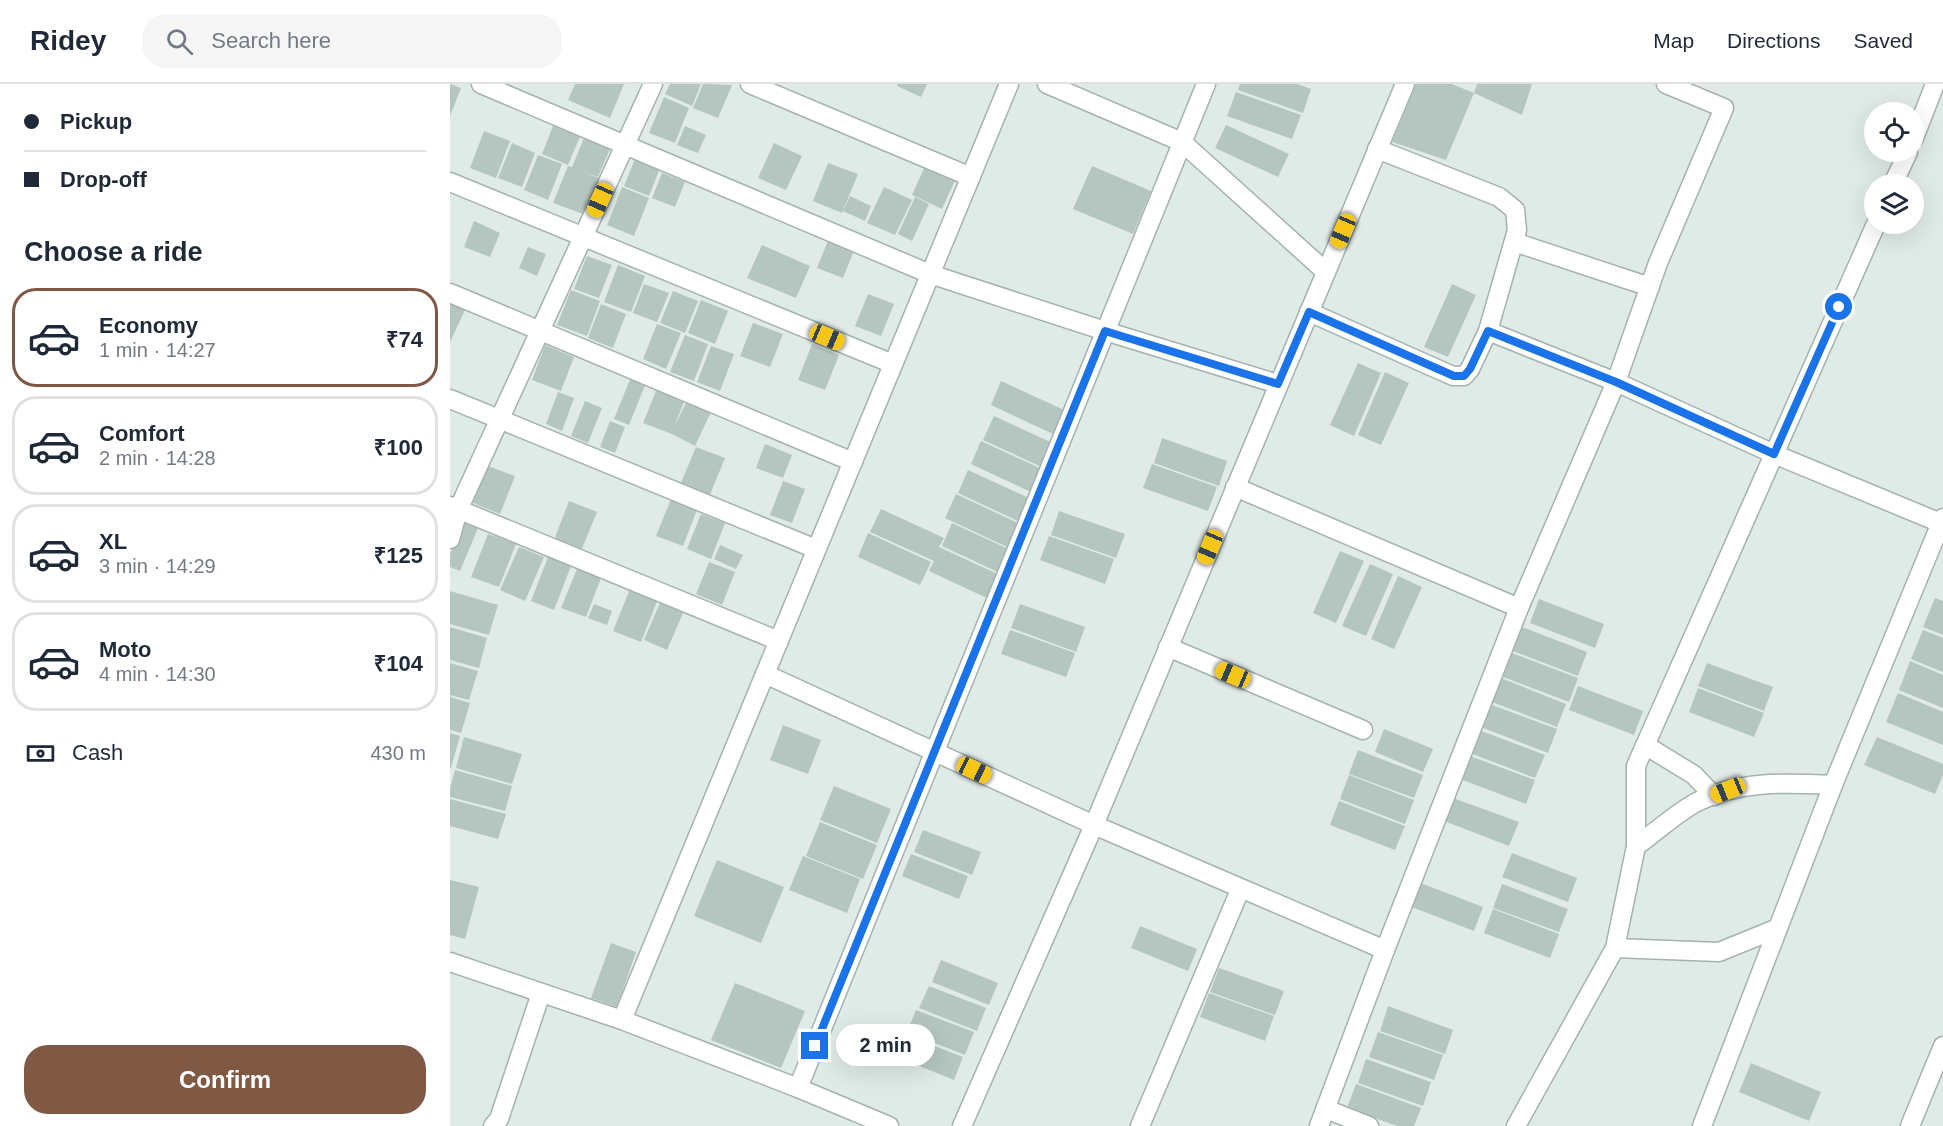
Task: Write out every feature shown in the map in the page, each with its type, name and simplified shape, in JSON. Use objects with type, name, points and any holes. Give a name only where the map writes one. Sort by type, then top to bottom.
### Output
[{"type":"street","points":[[481,84],[930,274],[1278,384]]},
{"type":"street","points":[[450,539],[454,508],[500,419],[653,84]]},
{"type":"street","points":[[750,84],[971,177]]},
{"type":"street","points":[[622,1020],[1009,84]]},
{"type":"street","points":[[798,1088],[1206,84]]},
{"type":"street","points":[[962,1126],[1094,825],[1405,84]]},
{"type":"street","points":[[1369,1126],[1322,1117],[1519,608],[1616,382],[1650,287],[1724,108],[1666,84]]},
{"type":"street","points":[[1924,112],[1935,84]]},
{"type":"street","points":[[1053,85],[1182,142],[1326,272]]},
{"type":"street","points":[[1309,312],[1454,376],[1464,376],[1470,369],[1488,331],[1517,230],[1515,210],[1499,197],[1377,149]]},
{"type":"street","points":[[450,182],[893,364]]},
{"type":"street","points":[[1516,1126],[1615,948],[1636,846],[1636,766],[1872,234]]},
{"type":"street","points":[[1514,242],[1650,287]]},
{"type":"street","points":[[450,293],[853,462]]},
{"type":"street","points":[[1488,331],[1616,382],[1774,454],[1942,522],[1833,785],[1702,1126]]},
{"type":"street","points":[[450,399],[816,549]]},
{"type":"street","points":[[1236,487],[1519,608]]},
{"type":"street","points":[[454,508],[779,641]]},
{"type":"street","points":[[1168,647],[1363,730]]},
{"type":"street","points":[[765,674],[1094,825],[1385,951]]},
{"type":"street","points":[[1645,745],[1694,775],[1714,796]]},
{"type":"street","points":[[1636,846],[1696,802],[1728,790],[1777,782],[1833,785]]},
{"type":"street","points":[[1140,1126],[1240,890]]},
{"type":"street","points":[[1615,948],[1719,952],[1778,928]]},
{"type":"street","points":[[450,962],[622,1020],[889,1126]]},
{"type":"street","points":[[493,1126],[500,1119],[541,993]]},
{"type":"street","points":[[1910,1126],[1943,1046]]},
{"type":"building","points":[[450,84],[461,88],[450,116]]},
{"type":"building","points":[[575,84],[624,84],[610,118],[568,100]]},
{"type":"building","points":[[670,84],[701,84],[692,106],[665,94]]},
{"type":"building","points":[[703,84],[732,85],[718,118],[693,108]]},
{"type":"building","points":[[898,84],[927,84],[921,97],[897,86]]},
{"type":"building","points":[[1240,84],[1297,84],[1311,89],[1303,113],[1238,90]]},
{"type":"building","points":[[1416,84],[1452,84],[1474,93],[1446,160],[1392,142]]},
{"type":"building","points":[[1477,84],[1532,84],[1522,115],[1474,93]]},
{"type":"building","points":[[1236,92],[1301,115],[1292,139],[1227,116]]},
{"type":"building","points":[[664,97],[689,108],[675,143],[649,133]]},
{"type":"building","points":[[555,121],[582,132],[568,165],[542,154]]},
{"type":"building","points":[[1226,125],[1289,154],[1278,177],[1215,148]]},
{"type":"building","points":[[685,126],[706,135],[698,153],[677,145]]},
{"type":"building","points":[[484,131],[510,141],[496,178],[470,168]]},
{"type":"building","points":[[587,131],[613,142],[598,177],[583,172],[601,179],[586,215],[553,203],[568,166],[572,167]]},
{"type":"building","points":[[512,143],[535,153],[522,187],[498,178]]},
{"type":"building","points":[[774,143],[802,156],[786,190],[758,178]]},
{"type":"building","points":[[538,155],[562,164],[548,200],[524,190]]},
{"type":"building","points":[[635,159],[660,168],[649,196],[624,186]]},
{"type":"building","points":[[828,163],[858,174],[842,213],[813,201]]},
{"type":"building","points":[[926,164],[956,178],[942,209],[912,195]]},
{"type":"building","points":[[1092,166],[1151,191],[1133,234],[1073,209]]},
{"type":"building","points":[[662,173],[685,182],[675,207],[652,198]]},
{"type":"building","points":[[622,187],[649,198],[634,236],[607,225]]},
{"type":"building","points":[[884,187],[912,200],[895,235],[867,223]]},
{"type":"building","points":[[850,196],[871,206],[865,221],[843,211]]},
{"type":"building","points":[[915,197],[929,204],[912,241],[898,234]]},
{"type":"building","points":[[474,221],[500,233],[490,257],[464,247]]},
{"type":"building","points":[[831,233],[857,243],[843,278],[817,268]]},
{"type":"building","points":[[762,245],[810,266],[796,298],[747,278]]},
{"type":"building","points":[[528,247],[546,254],[537,276],[519,268]]},
{"type":"building","points":[[587,256],[612,265],[599,298],[574,289]]},
{"type":"building","points":[[618,265],[645,276],[631,312],[604,302]]},
{"type":"building","points":[[644,284],[669,293],[657,322],[633,313]]},
{"type":"building","points":[[1452,284],[1476,295],[1448,357],[1424,347]]},
{"type":"building","points":[[571,290],[600,301],[587,336],[557,325]]},
{"type":"building","points":[[673,291],[698,301],[685,333],[660,323]]},
{"type":"building","points":[[868,294],[894,304],[881,336],[855,326]]},
{"type":"building","points":[[701,300],[728,311],[715,344],[688,333]]},
{"type":"building","points":[[450,301],[466,308],[450,342]]},
{"type":"building","points":[[601,304],[626,314],[613,348],[588,338]]},
{"type":"building","points":[[753,323],[783,334],[770,367],[740,356]]},
{"type":"building","points":[[657,324],[681,333],[666,369],[643,359]]},
{"type":"building","points":[[685,335],[708,344],[694,381],[670,372]]},
{"type":"building","points":[[812,344],[839,355],[825,390],[798,380]]},
{"type":"building","points":[[545,345],[574,357],[561,391],[532,380]]},
{"type":"building","points":[[711,346],[734,354],[720,391],[697,382]]},
{"type":"building","points":[[1358,363],[1381,373],[1354,436],[1330,425]]},
{"type":"building","points":[[1385,372],[1409,383],[1381,445],[1358,435]]},
{"type":"building","points":[[631,377],[646,383],[629,425],[614,419]]},
{"type":"building","points":[[1001,381],[1064,410],[1053,434],[991,405]]},
{"type":"building","points":[[658,386],[686,397],[674,427],[687,401],[711,412],[695,446],[643,423]]},
{"type":"building","points":[[558,392],[574,398],[562,431],[546,424]]},
{"type":"building","points":[[585,401],[602,408],[588,443],[571,436]]},
{"type":"building","points":[[994,416],[1057,445],[1046,469],[983,440]]},
{"type":"building","points":[[610,421],[625,427],[615,453],[600,447]]},
{"type":"building","points":[[1162,438],[1227,461],[1219,486],[1154,463]]},
{"type":"building","points":[[981,441],[1044,470],[1033,493],[971,464]]},
{"type":"building","points":[[765,444],[792,455],[783,478],[756,468]]},
{"type":"building","points":[[696,447],[725,458],[709,497],[680,485]]},
{"type":"building","points":[[1152,464],[1217,487],[1208,511],[1143,488]]},
{"type":"building","points":[[488,466],[515,476],[500,514],[473,503]]},
{"type":"building","points":[[968,470],[1031,499],[1020,522],[958,493]]},
{"type":"building","points":[[783,481],[805,489],[792,523],[770,515]]},
{"type":"building","points":[[956,494],[1018,523],[1007,547],[945,518]]},
{"type":"building","points":[[671,499],[697,510],[683,546],[656,536]]},
{"type":"building","points":[[569,501],[597,512],[581,551],[554,540]]},
{"type":"building","points":[[881,509],[944,538],[939,547],[1002,576],[991,600],[929,571],[934,561],[870,532]]},
{"type":"building","points":[[1059,511],[1125,534],[1116,558],[1051,535]]},
{"type":"building","points":[[701,514],[725,523],[711,559],[687,549]]},
{"type":"building","points":[[463,522],[478,528],[460,571],[450,567],[450,554]]},
{"type":"building","points":[[952,523],[1015,552],[1004,575],[942,546]]},
{"type":"building","points":[[868,533],[931,562],[920,585],[858,557]]},
{"type":"building","points":[[488,534],[516,544],[499,587],[471,577]]},
{"type":"building","points":[[1049,536],[1114,559],[1105,584],[1040,560]]},
{"type":"building","points":[[720,545],[743,555],[736,569],[714,559]]},
{"type":"building","points":[[519,547],[544,557],[525,601],[500,590]]},
{"type":"building","points":[[1340,551],[1364,561],[1336,623],[1313,613]]},
{"type":"building","points":[[548,557],[571,566],[554,610],[531,601]]},
{"type":"building","points":[[709,562],[735,572],[722,605],[696,594]]},
{"type":"building","points":[[1370,564],[1393,574],[1366,636],[1342,626]]},
{"type":"building","points":[[577,569],[601,578],[586,617],[561,608]]},
{"type":"building","points":[[1398,576],[1422,587],[1394,649],[1371,639]]},
{"type":"building","points":[[630,589],[658,599],[641,642],[613,631]]},
{"type":"building","points":[[450,591],[498,605],[489,635],[450,624]]},
{"type":"building","points":[[1935,598],[1943,601],[1943,635],[1923,627]]},
{"type":"building","points":[[1539,599],[1604,624],[1595,648],[1530,623]]},
{"type":"building","points":[[660,603],[683,613],[667,650],[644,640]]},
{"type":"building","points":[[594,604],[612,611],[607,625],[588,618]]},
{"type":"building","points":[[1020,604],[1085,627],[1076,652],[1011,628]]},
{"type":"building","points":[[450,627],[487,638],[479,668],[450,660]]},
{"type":"building","points":[[1522,627],[1587,652],[1578,676],[1513,651]]},
{"type":"building","points":[[1010,630],[1075,653],[1066,677],[1001,654]]},
{"type":"building","points":[[1923,630],[1943,638],[1943,672],[1911,659]]},
{"type":"building","points":[[1512,653],[1578,678],[1569,702],[1503,677]]},
{"type":"building","points":[[1910,661],[1943,675],[1943,708],[1899,690]]},
{"type":"building","points":[[450,663],[478,671],[469,700],[450,695]]},
{"type":"building","points":[[1707,663],[1773,687],[1764,711],[1698,686]]},
{"type":"building","points":[[1501,678],[1566,704],[1557,727],[1492,702]]},
{"type":"building","points":[[1578,686],[1643,711],[1634,735],[1569,710]]},
{"type":"building","points":[[1698,688],[1764,713],[1754,737],[1689,712]]},
{"type":"building","points":[[1898,693],[1943,712],[1943,745],[1886,722]]},
{"type":"building","points":[[450,697],[470,703],[461,733],[450,730]]},
{"type":"building","points":[[1492,705],[1557,729],[1548,753],[1483,728]]},
{"type":"building","points":[[783,725],[821,740],[808,774],[770,760]]},
{"type":"building","points":[[1384,729],[1433,749],[1423,772],[1375,752]]},
{"type":"building","points":[[1479,730],[1545,755],[1535,778],[1470,753]]},
{"type":"building","points":[[450,733],[460,736],[451,768],[450,768]]},
{"type":"building","points":[[464,737],[522,754],[512,784],[456,768]]},
{"type":"building","points":[[1877,737],[1943,764],[1943,775],[1935,794],[1864,765]]},
{"type":"building","points":[[1358,750],[1423,775],[1414,798],[1349,774]]},
{"type":"building","points":[[1470,756],[1535,780],[1526,804],[1460,779]]},
{"type":"building","points":[[455,770],[512,786],[505,811],[450,797]]},
{"type":"building","points":[[1349,775],[1414,800],[1405,824],[1340,799]]},
{"type":"building","points":[[834,786],[891,809],[877,843],[820,820]]},
{"type":"building","points":[[1453,798],[1519,822],[1509,846],[1444,821]]},
{"type":"building","points":[[450,799],[506,814],[498,839],[450,826]]},
{"type":"building","points":[[1339,801],[1405,826],[1395,850],[1330,825]]},
{"type":"building","points":[[820,822],[877,845],[863,879],[806,856]]},
{"type":"building","points":[[923,830],[981,852],[972,875],[914,852]]},
{"type":"building","points":[[1512,853],[1577,878],[1568,902],[1502,877]]},
{"type":"building","points":[[911,854],[968,876],[959,899],[902,876]]},
{"type":"building","points":[[803,856],[860,879],[847,913],[789,890]]},
{"type":"building","points":[[717,860],[784,887],[761,943],[694,916]]},
{"type":"building","points":[[450,880],[479,887],[465,939],[450,935]]},
{"type":"building","points":[[1418,882],[1483,907],[1474,931],[1409,906]]},
{"type":"building","points":[[1502,884],[1568,909],[1559,932],[1493,908]]},
{"type":"building","points":[[1493,909],[1559,934],[1550,958],[1484,933]]},
{"type":"building","points":[[1140,926],[1197,949],[1188,971],[1131,948]]},
{"type":"building","points":[[611,943],[636,952],[617,1007],[591,998]]},
{"type":"building","points":[[941,960],[998,983],[989,1005],[932,982]]},
{"type":"building","points":[[1219,968],[1284,991],[1275,1015],[1210,992]]},
{"type":"building","points":[[735,983],[805,1011],[781,1068],[711,1040]]},
{"type":"building","points":[[929,986],[986,1008],[977,1031],[919,1008]]},
{"type":"building","points":[[1209,993],[1274,1016],[1265,1041],[1200,1017]]},
{"type":"building","points":[[1388,1006],[1453,1030],[1445,1054],[1380,1031]]},
{"type":"building","points":[[916,1010],[974,1032],[965,1055],[907,1032]]},
{"type":"building","points":[[1378,1032],[1443,1055],[1434,1080],[1369,1057]]},
{"type":"building","points":[[906,1035],[963,1057],[954,1080],[897,1057]]},
{"type":"building","points":[[1366,1059],[1431,1082],[1423,1106],[1358,1083]]},
{"type":"building","points":[[1751,1063],[1821,1092],[1809,1121],[1739,1092]]},
{"type":"building","points":[[1356,1084],[1421,1108],[1414,1126],[1397,1126],[1347,1108]]},
{"type":"route","points":[[815,1046],[1105,331],[1278,384],[1309,312],[1454,376],[1464,376],[1470,369],[1488,331],[1616,382],[1774,454],[1839,307]]}]
